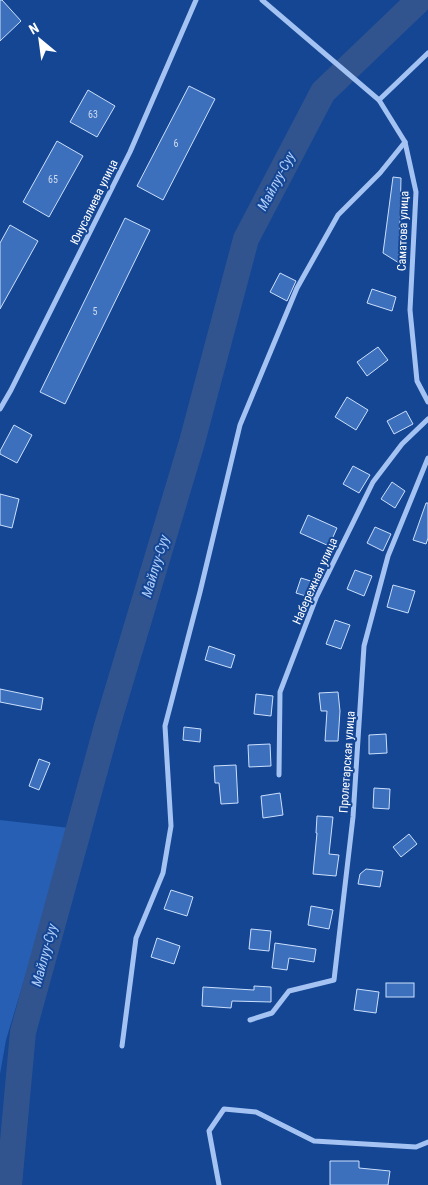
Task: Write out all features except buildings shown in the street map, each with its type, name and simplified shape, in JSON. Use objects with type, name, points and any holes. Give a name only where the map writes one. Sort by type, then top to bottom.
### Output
[{"type":"street","name":"Юнусалиева улица","points":[[0,408],[16,382],[130,152],[196,0]]},
{"type":"street","name":"Саматова улица","points":[[262,0],[379,100],[405,142],[416,192],[410,310],[417,381],[428,402]]},
{"type":"street","points":[[379,100],[428,53]]},
{"type":"street","points":[[122,1046],[136,938],[163,873],[171,826],[165,726],[200,592],[240,425],[298,288],[338,215],[380,173],[405,142]]},
{"type":"street","name":"Набережная улица","points":[[279,775],[280,692],[316,598],[374,482],[402,444],[428,419]]},
{"type":"street","name":"Пролетарская улица","points":[[250,1020],[272,1013],[289,991],[334,980],[353,817],[364,646],[388,556],[428,458]]},
{"type":"street","points":[[219,1185],[209,1131],[224,1110],[256,1112],[314,1141],[416,1147],[428,1142]]},
{"type":"shaded area","points":[[0,820],[70,828],[6,1040],[0,1074]]},
{"type":"waterway","name":"Майлуу-Суу","points":[[9,1185],[23,1032],[107,726],[192,442],[246,239],[323,92],[419,0]]}]
